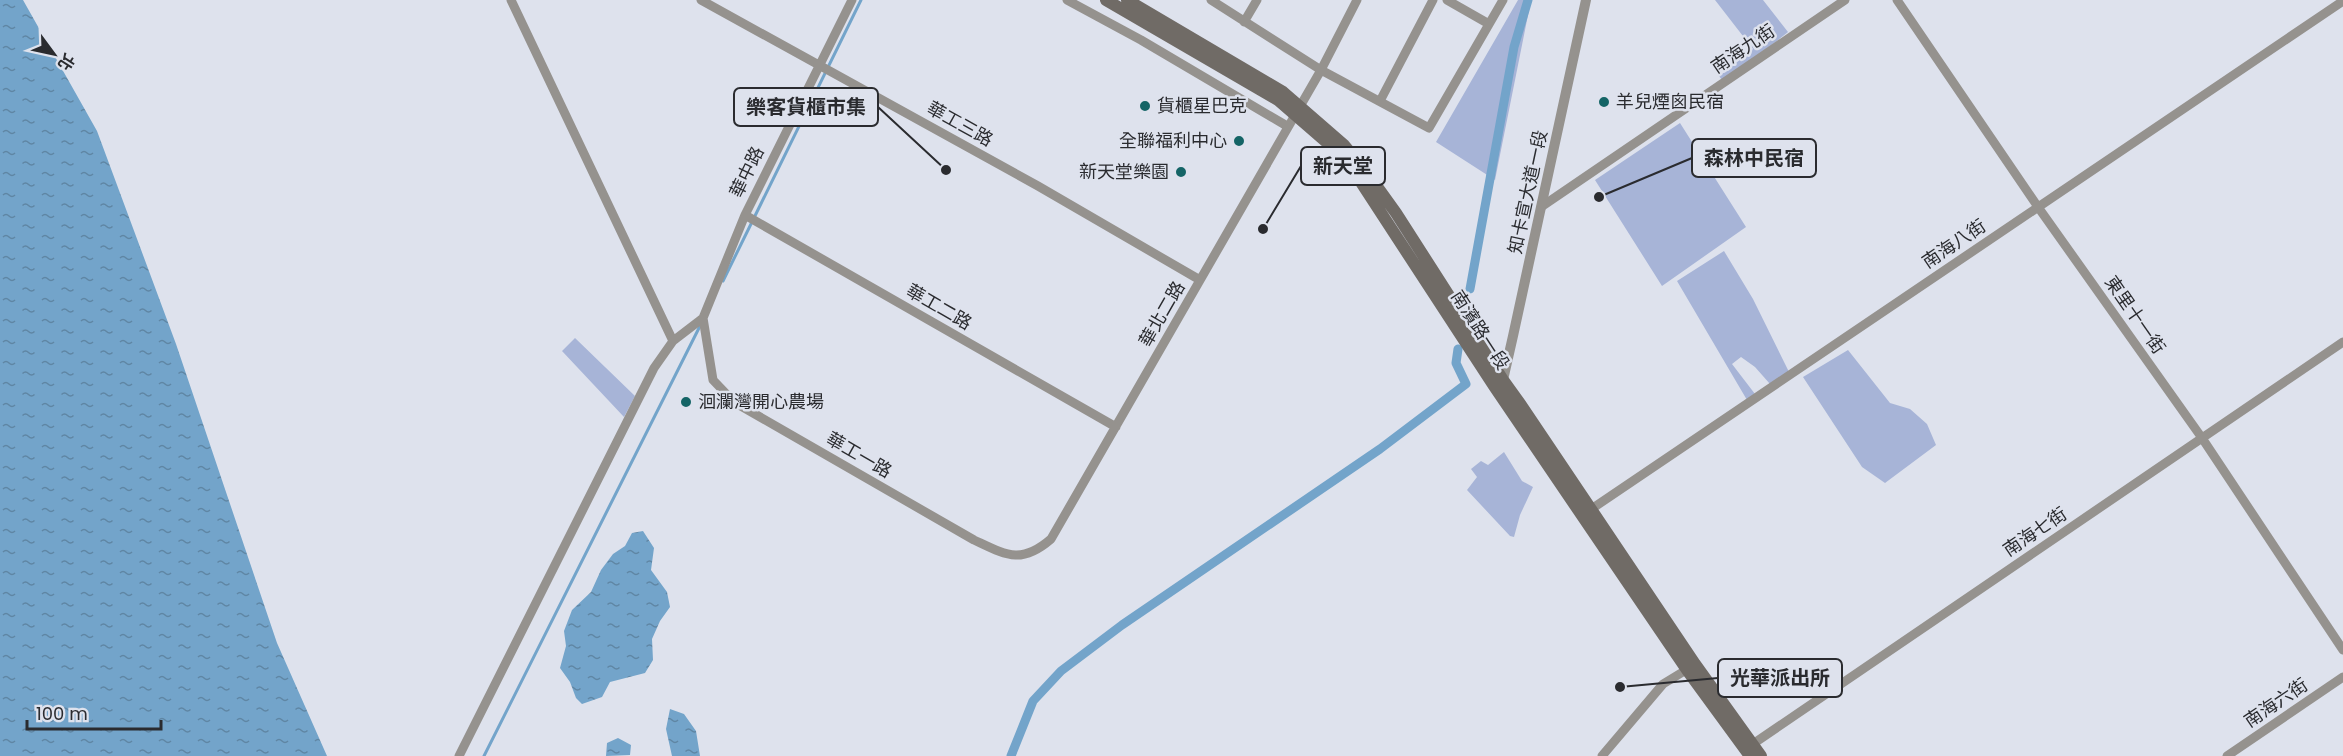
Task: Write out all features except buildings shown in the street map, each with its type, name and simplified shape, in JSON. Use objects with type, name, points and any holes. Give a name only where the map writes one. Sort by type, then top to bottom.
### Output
[{"type":"main road","name":"南濱路一段","points":[[1106,0],[1297,110]]},
{"type":"main road","name":"南濱路一段","points":[[1127,0],[1254,73],[1297,110],[1344,145],[1396,213],[1498,383],[1691,667],[1750,750],[1761,756]]},
{"type":"street","points":[[511,0],[673,341]]},
{"type":"street","name":"華工三路","points":[[701,0],[1028,180],[1200,280]]},
{"type":"street","name":"華中路","points":[[703,318],[745,215],[852,0]]},
{"type":"street","points":[[1067,0],[1141,40],[1287,126]]},
{"type":"street","points":[[1211,0],[1321,70],[1429,128],[1503,0]]},
{"type":"street","points":[[1244,22],[1257,0]]},
{"type":"street","name":"華北二路","points":[[1051,539],[1321,70],[1357,0]]},
{"type":"street","points":[[1380,101],[1432,0]]},
{"type":"street","points":[[1447,0],[1489,24]]},
{"type":"street","name":"知卡宣大道一段","points":[[1498,383],[1541,207],[1586,0]]},
{"type":"street","name":"南海九街","points":[[1541,207],[1845,0]]},
{"type":"street","name":"東里十一街","points":[[1897,0],[2038,207],[2202,438],[2343,650]]},
{"type":"street","name":"南海八街","points":[[1587,512],[2343,1]]},
{"type":"street","name":"華工二路","points":[[745,215],[1116,427]]},
{"type":"street","points":[[459,756],[664,350],[703,318]]},
{"type":"street","name":"華工一路","points":[[703,318],[713,380],[734,402],[974,540],[998,551],[1011,556],[1023,555],[1038,550],[1051,539]]},
{"type":"street","name":"南海七街","points":[[1750,750],[2343,342]]},
{"type":"street","points":[[1602,756],[1663,684],[1691,667]]},
{"type":"street","name":"南海六街","points":[[2228,756],[2343,677]]},
{"type":"shaded area","points":[[1518,0],[1531,0],[1495,180],[1436,142]]},
{"type":"shaded area","points":[[1715,0],[1763,0],[1788,32],[1724,83],[1719,76],[1753,49]]},
{"type":"shaded area","points":[[1680,123],[1746,227],[1662,286],[1595,180]]},
{"type":"shaded area","points":[[1724,251],[1753,299],[1789,372],[1770,384],[1755,367],[1741,357],[1732,364],[1755,394],[1747,400],[1677,281]]},
{"type":"shaded area","points":[[575,338],[635,396],[624,417],[562,351]]},
{"type":"shaded area","points":[[1848,350],[1890,403],[1910,409],[1927,424],[1936,445],[1885,483],[1862,467],[1803,377]]},
{"type":"shaded area","points":[[1504,452],[1522,481],[1533,487],[1520,515],[1514,537],[1510,536],[1467,490],[1477,477],[1471,469],[1481,461],[1488,465]]},
{"type":"water","points":[[0,0],[23,0],[97,131],[176,344],[277,643],[327,756],[0,756]]},
{"type":"water","points":[[643,531],[654,548],[651,570],[667,592],[670,607],[660,621],[652,639],[653,660],[645,673],[610,682],[602,697],[582,704],[576,698],[570,682],[560,668],[566,646],[564,631],[572,610],[591,592],[601,570],[613,554],[625,546],[632,533]]},
{"type":"water","points":[[670,709],[684,714],[696,731],[700,756],[672,756],[666,729]]},
{"type":"water","points":[[618,738],[631,745],[630,755],[606,756],[607,743]]},
{"type":"waterway","points":[[723,281],[861,0]]},
{"type":"waterway","points":[[1470,289],[1514,47],[1528,0]]},
{"type":"waterway","points":[[484,756],[701,324]]},
{"type":"waterway","points":[[1011,756],[1033,701],[1061,671],[1122,625],[1380,449],[1466,384],[1456,363],[1458,349]]},
{"type":"place","name":"羊兒煙囪民宿","points":[[1604,102]]},
{"type":"place","name":"貨櫃星巴克","points":[[1145,106]]},
{"type":"place","name":"全聯福利中心","points":[[1239,141]]},
{"type":"place","name":"樂客貨櫃市集","points":[[946,170]]},
{"type":"place","name":"新天堂樂園","points":[[1181,172]]},
{"type":"place","name":"森林中民宿","points":[[1599,197]]},
{"type":"place","name":"新天堂","points":[[1263,229]]},
{"type":"place","name":"洄瀾灣開心農場","points":[[686,402]]},
{"type":"place","name":"光華派出所","points":[[1620,687]]}]
